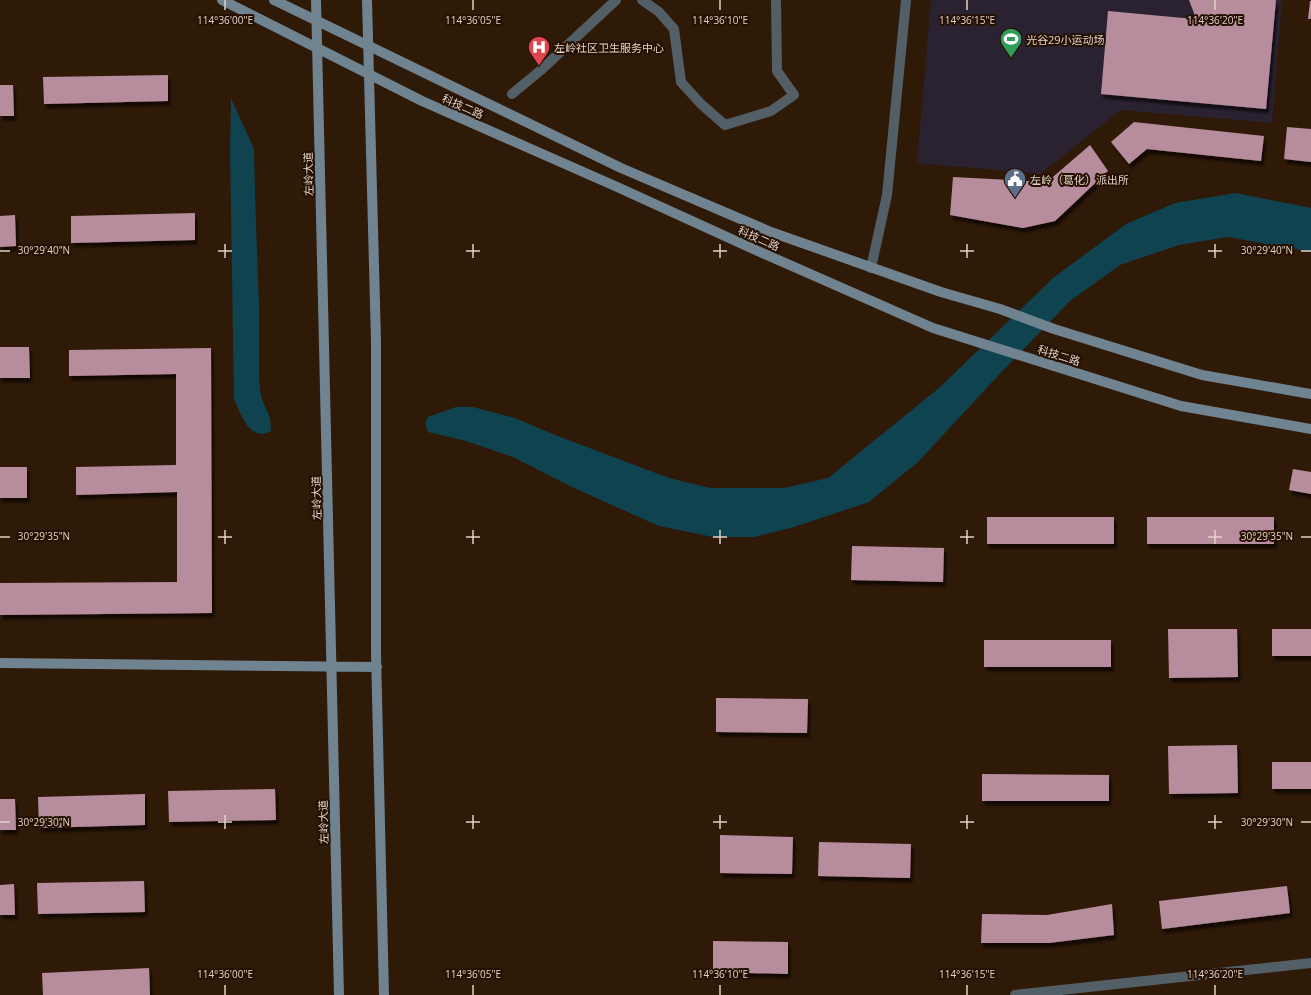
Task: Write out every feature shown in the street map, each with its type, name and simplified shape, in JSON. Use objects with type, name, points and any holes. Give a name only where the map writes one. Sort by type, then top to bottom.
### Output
[{"type":"street","name":"科技二路","points":[[222,0],[422,101],[933,328],[1181,406],[1311,429]]},
{"type":"street","name":"科技二路","points":[[274,0],[621,168],[771,232],[941,292],[1202,375],[1311,394]]},
{"type":"street","name":"左岭大道","points":[[316,0],[339,995]]},
{"type":"street","points":[[367,0],[376,342],[377,667],[384,995]]},
{"type":"street","points":[[512,94],[541,70],[616,0]]},
{"type":"street","points":[[642,0],[659,12],[674,29],[681,82],[701,104],[725,125],[771,111],[794,95],[777,71],[776,0]]},
{"type":"street","points":[[871,268],[887,194],[906,0]]},
{"type":"street","points":[[0,663],[377,667]]},
{"type":"street","points":[[1015,995],[1311,963]]},
{"type":"shaded area","points":[[931,0],[1282,0],[1272,123],[1121,110],[1040,174],[917,163]]},
{"type":"water","points":[[231,98],[254,149],[259,304],[259,375],[261,397],[270,418],[271,431],[264,434],[257,433],[247,425],[234,399],[230,151]]},
{"type":"water","points":[[1236,193],[1311,208],[1311,252],[1228,237],[1179,245],[1120,265],[1070,301],[918,462],[869,502],[794,527],[754,537],[713,537],[659,526],[574,488],[513,457],[466,441],[428,432],[425,423],[428,417],[456,407],[473,407],[515,418],[555,435],[669,478],[710,488],[784,488],[828,478],[939,388],[1053,278],[1126,224],[1175,203]]},
{"type":"building","points":[[1189,0],[1276,0],[1266,109],[1101,94],[1108,11],[1194,19],[1194,13]]},
{"type":"building","points":[[1310,1],[1311,19],[1308,19]]},
{"type":"building","points":[[168,75],[168,101],[44,104],[43,77]]},
{"type":"building","points":[[0,85],[13,85],[14,116],[0,116]]},
{"type":"building","points":[[1134,122],[1264,136],[1261,161],[1147,149],[1129,164],[1111,142]]},
{"type":"building","points":[[1287,127],[1311,129],[1311,162],[1284,159]]},
{"type":"building","name":"左岭（葛化）派出所","points":[[1090,145],[1108,171],[1055,221],[1023,228],[950,215],[953,177],[1047,182]]},
{"type":"building","points":[[195,213],[195,240],[71,243],[71,216]]},
{"type":"building","points":[[15,215],[16,246],[0,247],[0,216]]},
{"type":"building","points":[[0,347],[29,347],[30,378],[0,378]]},
{"type":"building","points":[[211,348],[212,613],[0,615],[0,583],[177,582],[177,492],[76,495],[76,467],[176,465],[176,374],[69,376],[69,350]]},
{"type":"building","points":[[0,467],[27,467],[27,498],[0,498]]},
{"type":"building","points":[[1293,469],[1311,472],[1311,494],[1289,490]]},
{"type":"building","points":[[987,517],[1114,517],[1114,544],[987,544]]},
{"type":"building","points":[[1147,517],[1274,517],[1274,544],[1147,544]]},
{"type":"building","points":[[852,546],[944,548],[943,582],[851,580]]},
{"type":"building","points":[[1168,629],[1237,629],[1238,677],[1169,678]]},
{"type":"building","points":[[1272,629],[1311,629],[1311,656],[1272,656]]},
{"type":"building","points":[[984,640],[1111,640],[1111,667],[984,667]]},
{"type":"building","points":[[716,698],[808,699],[807,733],[716,732]]},
{"type":"building","points":[[1237,745],[1238,793],[1169,794],[1168,746]]},
{"type":"building","points":[[1272,762],[1311,762],[1311,789],[1272,789]]},
{"type":"building","points":[[982,774],[1109,775],[1109,801],[982,801]]},
{"type":"building","points":[[275,789],[276,820],[169,822],[168,791]]},
{"type":"building","points":[[145,794],[145,825],[39,828],[38,797]]},
{"type":"building","points":[[0,799],[15,799],[16,830],[0,830]]},
{"type":"building","points":[[720,835],[793,837],[792,874],[720,873]]},
{"type":"building","points":[[819,842],[911,844],[910,878],[818,876]]},
{"type":"building","points":[[144,881],[145,912],[38,914],[37,883]]},
{"type":"building","points":[[14,884],[15,915],[0,915],[0,885]]},
{"type":"building","points":[[1287,886],[1290,913],[1162,929],[1159,901]]},
{"type":"building","points":[[1112,904],[1114,935],[1049,943],[981,943],[982,914],[1047,915]]},
{"type":"building","points":[[713,941],[788,942],[788,974],[713,972]]},
{"type":"building","points":[[149,968],[150,995],[43,995],[42,973]]},
{"type":"place","name":"光谷29小运动场","points":[[1011,58]]},
{"type":"place","name":"左岭社区卫生服务中心","points":[[539,66]]},
{"type":"place","name":"左岭（葛化）派出所","points":[[1015,198]]}]
